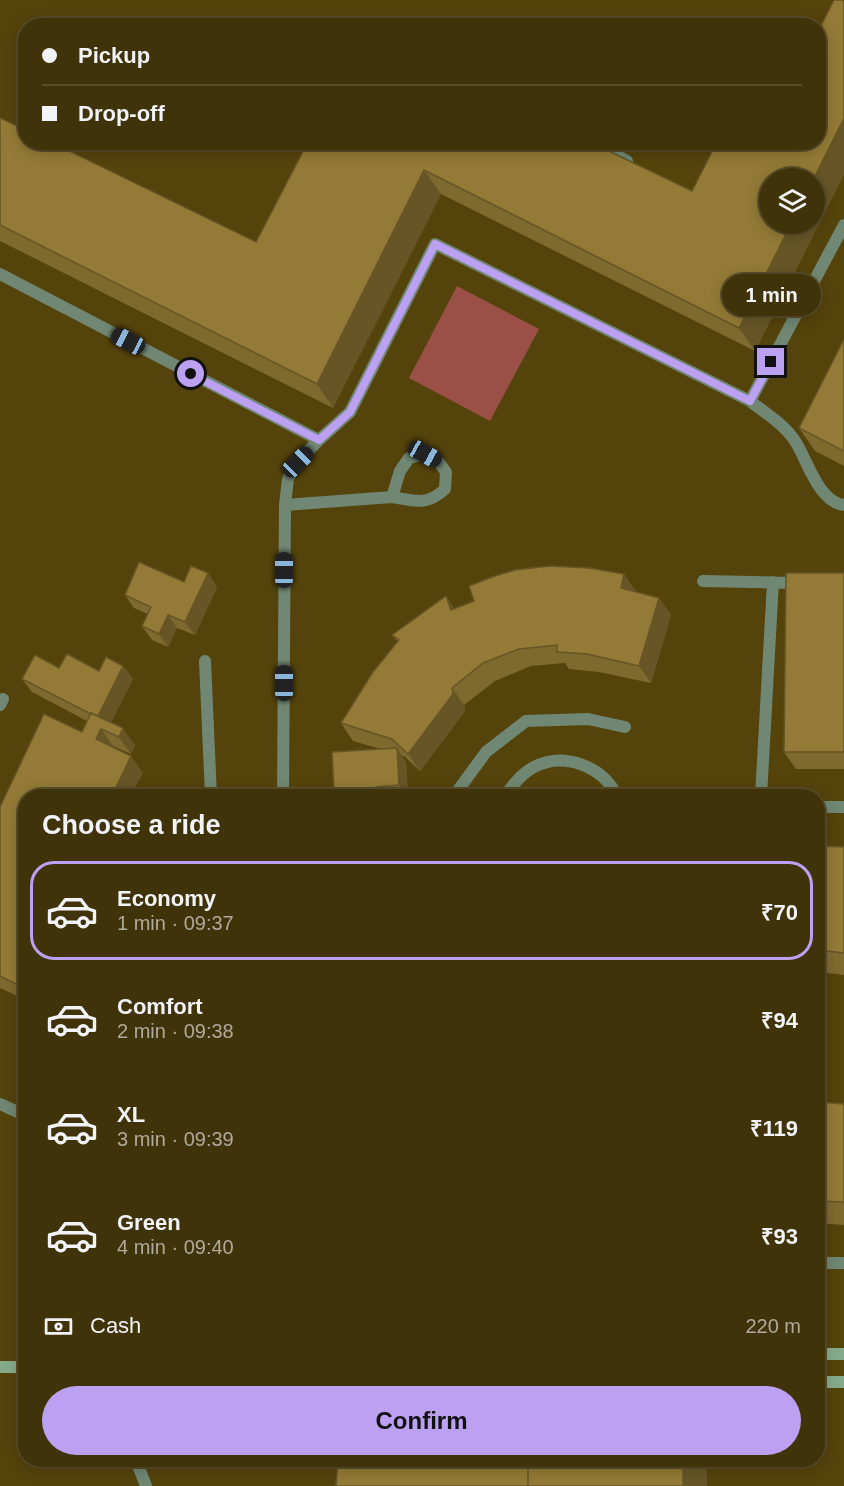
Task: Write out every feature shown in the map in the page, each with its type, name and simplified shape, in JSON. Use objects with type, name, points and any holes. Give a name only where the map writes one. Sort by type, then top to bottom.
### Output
[{"type":"street","points":[[606,150],[641,168]]},
{"type":"street","points":[[750,401],[844,225]]},
{"type":"street","points":[[283,789],[285,505],[288,479],[293,466],[350,412],[435,244],[750,401],[795,441],[817,484],[826,495],[838,504],[844,505]]},
{"type":"street","points":[[0,274],[319,440]]},
{"type":"street","points":[[285,505],[392,497],[426,501],[436,498],[445,489],[447,472],[437,460],[425,454],[410,458],[400,471],[392,497]]},
{"type":"street","points":[[703,581],[812,583]]},
{"type":"street","points":[[761,789],[774,582]]},
{"type":"street","points":[[205,662],[211,789]]},
{"type":"street","points":[[459,789],[486,752],[526,722],[588,719],[625,727]]},
{"type":"street","points":[[510,789],[517,779],[535,766],[556,761],[577,762],[597,771],[614,789]]},
{"type":"street","points":[[825,807],[844,807]]},
{"type":"street","points":[[0,1104],[18,1112]]},
{"type":"street","points":[[825,1263],[844,1263]]},
{"type":"street","points":[[825,1354],[844,1354]]},
{"type":"street","points":[[0,1367],[18,1367]]},
{"type":"street","points":[[825,1382],[844,1382]]},
{"type":"street","points":[[139,1467],[146,1486]]},
{"type":"shaded area","points":[[457,286],[539,329],[490,421],[409,378]]},
{"type":"building","points":[[834,0],[844,1],[844,120],[819,168],[759,168],[759,234],[786,234],[739,328],[424,170],[317,384],[0,225],[0,118],[18,126],[18,150],[67,150],[256,242],[304,150],[607,150],[692,191],[713,150],[826,150],[826,18]]},
{"type":"building","points":[[844,339],[844,451],[799,428]]},
{"type":"building","points":[[139,562],[184,582],[191,566],[208,573],[185,622],[168,615],[159,634],[142,626],[151,607],[125,595]]},
{"type":"building","points":[[549,566],[589,568],[624,574],[621,588],[659,598],[639,666],[587,654],[557,652],[557,645],[519,649],[483,663],[452,688],[453,694],[408,754],[392,739],[341,723],[373,672],[399,640],[392,635],[446,596],[451,610],[474,601],[469,586],[515,570]]},
{"type":"building","points":[[786,573],[844,573],[844,752],[784,752]]},
{"type":"building","points":[[67,654],[99,671],[106,657],[123,666],[98,716],[22,679],[35,655],[59,668]]},
{"type":"building","points":[[91,713],[123,728],[119,737],[101,729],[96,739],[131,756],[115,789],[18,789],[18,985],[0,976],[0,807],[44,714],[82,732]]},
{"type":"building","points":[[397,748],[399,785],[376,787],[376,789],[334,789],[332,752]]},
{"type":"building","points":[[825,846],[844,847],[844,953],[825,951]]},
{"type":"building","points":[[825,1103],[844,1104],[844,1202],[825,1201]]},
{"type":"building","points":[[337,1467],[528,1467],[528,1486],[336,1486]]},
{"type":"building","points":[[528,1467],[683,1467],[683,1486],[528,1486]]},
{"type":"route","points":[[191,374],[319,440],[350,412],[435,244],[750,401],[771,362]]}]
